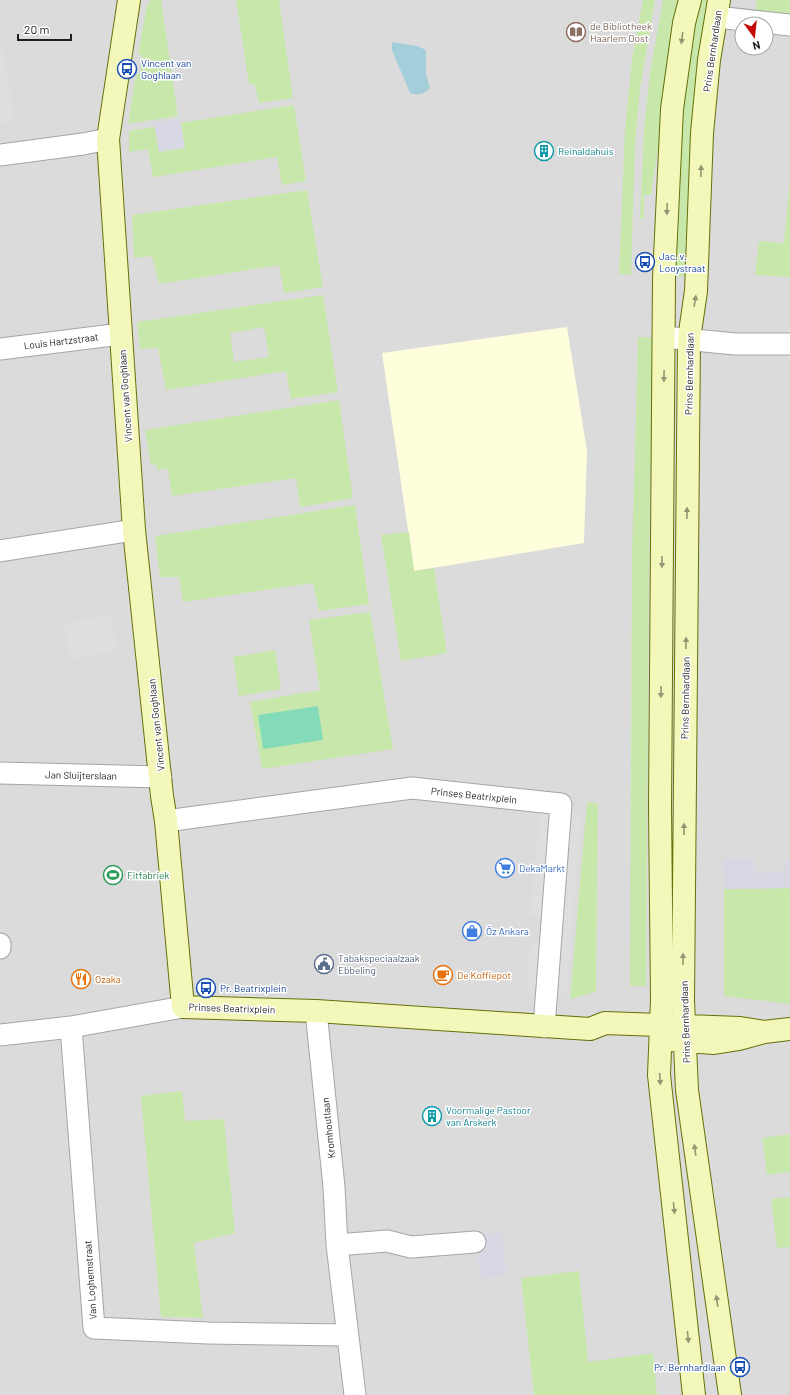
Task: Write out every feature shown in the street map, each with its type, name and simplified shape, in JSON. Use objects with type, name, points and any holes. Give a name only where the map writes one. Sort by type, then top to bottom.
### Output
[{"type":"main road","name":"Vincent van Goghlaan","points":[[129,0],[108,138],[134,530],[161,777]]},
{"type":"main road","points":[[690,0],[684,23],[672,109],[665,262],[660,801],[661,1032],[659,1075],[694,1395]]},
{"type":"main road","name":"Prins Bernhardlaan","points":[[717,9],[709,60],[702,133],[696,290],[689,339],[683,1000],[687,1090],[730,1395]]},
{"type":"main road","name":"Prinses Beatrixplein","points":[[161,777],[183,1007],[316,1010],[590,1029],[605,1023],[661,1032]]},
{"type":"main road","points":[[661,1032],[685,1034],[740,1028],[764,1032],[790,1029]]},
{"type":"main road","name":"Prinses Beatrixplein","points":[[590,1029],[602,1037],[626,1038],[661,1032]]},
{"type":"street","points":[[717,9],[790,25]]},
{"type":"street","points":[[0,155],[84,144],[108,138]]},
{"type":"street","name":"Louis Hartzstraat","points":[[0,349],[121,334]]},
{"type":"street","points":[[664,337],[735,344],[790,344]]},
{"type":"street","points":[[0,551],[134,530]]},
{"type":"street","name":"Jan Sluijterslaan","points":[[0,773],[161,777]]},
{"type":"street","name":"Prinses Beatrixplein","points":[[166,822],[412,788],[561,804],[544,1027]]},
{"type":"street","name":"Prinses Beatrixplein","points":[[0,1035],[71,1027],[183,1007]]},
{"type":"street","name":"Kromhoutlaan","points":[[316,1010],[334,1187],[336,1245],[346,1335],[355,1395]]},
{"type":"street","name":"Van Loghemstraat","points":[[71,1027],[94,1328],[208,1333],[346,1335]]},
{"type":"street","points":[[336,1245],[387,1241],[411,1247],[476,1242]]},
{"type":"shaded area","points":[[0,0],[790,0],[790,1395],[0,1395]]},
{"type":"shaded area","points":[[3,48],[14,122],[0,123],[0,49]]},
{"type":"shaded area","points":[[180,119],[185,148],[159,152],[154,123]]},
{"type":"shaded area","points":[[567,327],[587,451],[584,543],[414,571],[382,353]]},
{"type":"shaded area","points":[[111,615],[117,651],[70,659],[64,623]]},
{"type":"shaded area","points":[[540,810],[581,813],[567,992],[526,989],[530,943],[544,944],[546,918],[530,916]]},
{"type":"shaded area","points":[[723,859],[754,859],[754,873],[785,872],[786,860],[790,860],[790,888],[724,889]]},
{"type":"shaded area","points":[[502,1233],[507,1275],[480,1278],[475,1235]]},
{"type":"green space","points":[[151,0],[161,0],[178,116],[128,124],[136,74],[140,74],[143,56],[138,54],[147,6]]},
{"type":"green space","points":[[236,0],[279,0],[293,98],[259,103],[255,85],[249,84]]},
{"type":"green space","points":[[643,0],[655,0],[640,89],[635,143],[631,275],[619,274],[625,129],[632,59]]},
{"type":"green space","points":[[663,0],[680,0],[651,195],[644,195],[644,218],[640,219],[644,130],[650,73]]},
{"type":"green space","points":[[699,0],[710,0],[698,69],[690,144],[685,276],[674,277],[680,137],[687,71]]},
{"type":"green space","points":[[757,0],[790,0],[790,22],[774,21],[774,16],[754,16]]},
{"type":"green space","points":[[294,105],[306,181],[282,185],[277,157],[153,177],[148,149],[129,152],[129,131]]},
{"type":"green space","points":[[790,178],[790,277],[755,275],[759,241],[784,243]]},
{"type":"green space","points":[[307,190],[323,287],[284,293],[279,265],[159,284],[152,256],[134,258],[132,215]]},
{"type":"green space","points":[[323,295],[338,392],[291,399],[286,371],[166,390],[158,348],[140,349],[137,322]],"holes":[[[264,327],[269,357],[234,362],[230,333]]]},
{"type":"green space","points":[[638,337],[653,338],[649,551],[646,986],[630,986],[632,555]]},
{"type":"green space","points":[[339,400],[353,498],[300,507],[296,478],[172,496],[168,469],[157,470],[156,464],[151,465],[145,430]]},
{"type":"green space","points":[[355,505],[369,604],[319,611],[313,583],[183,602],[179,577],[160,577],[155,536]]},
{"type":"green space","points":[[409,532],[414,571],[434,568],[447,653],[401,661],[381,535]]},
{"type":"green space","points":[[370,612],[393,749],[262,769],[250,702],[320,690],[309,620]]},
{"type":"green space","points":[[275,650],[281,689],[239,696],[233,657]]},
{"type":"green space","points":[[318,706],[323,740],[263,749],[258,715]]},
{"type":"green space","points":[[587,802],[598,803],[596,992],[570,999]]},
{"type":"green space","points":[[790,888],[790,1004],[724,996],[724,889]]},
{"type":"green space","points":[[182,1091],[185,1121],[224,1119],[235,1233],[194,1243],[203,1318],[161,1317],[141,1096]]},
{"type":"green space","points":[[790,1134],[790,1172],[767,1175],[762,1138]]},
{"type":"green space","points":[[790,1197],[790,1247],[777,1248],[771,1199]]},
{"type":"green space","points":[[579,1271],[588,1362],[653,1353],[657,1395],[534,1395],[521,1278]]},
{"type":"water","points":[[392,42],[417,46],[426,50],[426,75],[430,88],[426,92],[421,94],[410,93],[392,50]]},
{"type":"place","name":"de Bibliotheek Haarlem Oost","points":[[576,32]]},
{"type":"place","name":"Vincent van Goghlaan","points":[[127,69]]},
{"type":"place","name":"Reinaldahuis","points":[[544,151]]},
{"type":"place","name":"Jac. v. Looystraat","points":[[645,262]]},
{"type":"place","name":"DekaMarkt","points":[[505,868]]},
{"type":"place","name":"Fitfabriek","points":[[113,875]]},
{"type":"place","name":"Öz Ankara","points":[[472,931]]},
{"type":"place","name":"Tabakspeciaalzaak Ebbeling","points":[[324,964]]},
{"type":"place","name":"De Koffiepot","points":[[443,975]]},
{"type":"place","name":"Ozaka","points":[[81,979]]},
{"type":"place","name":"Pr. Beatrixplein","points":[[206,988]]},
{"type":"place","name":"Voormalige Pastoor van Arskerk","points":[[432,1116]]},
{"type":"place","name":"Pr. Bernhardlaan","points":[[740,1367]]}]
